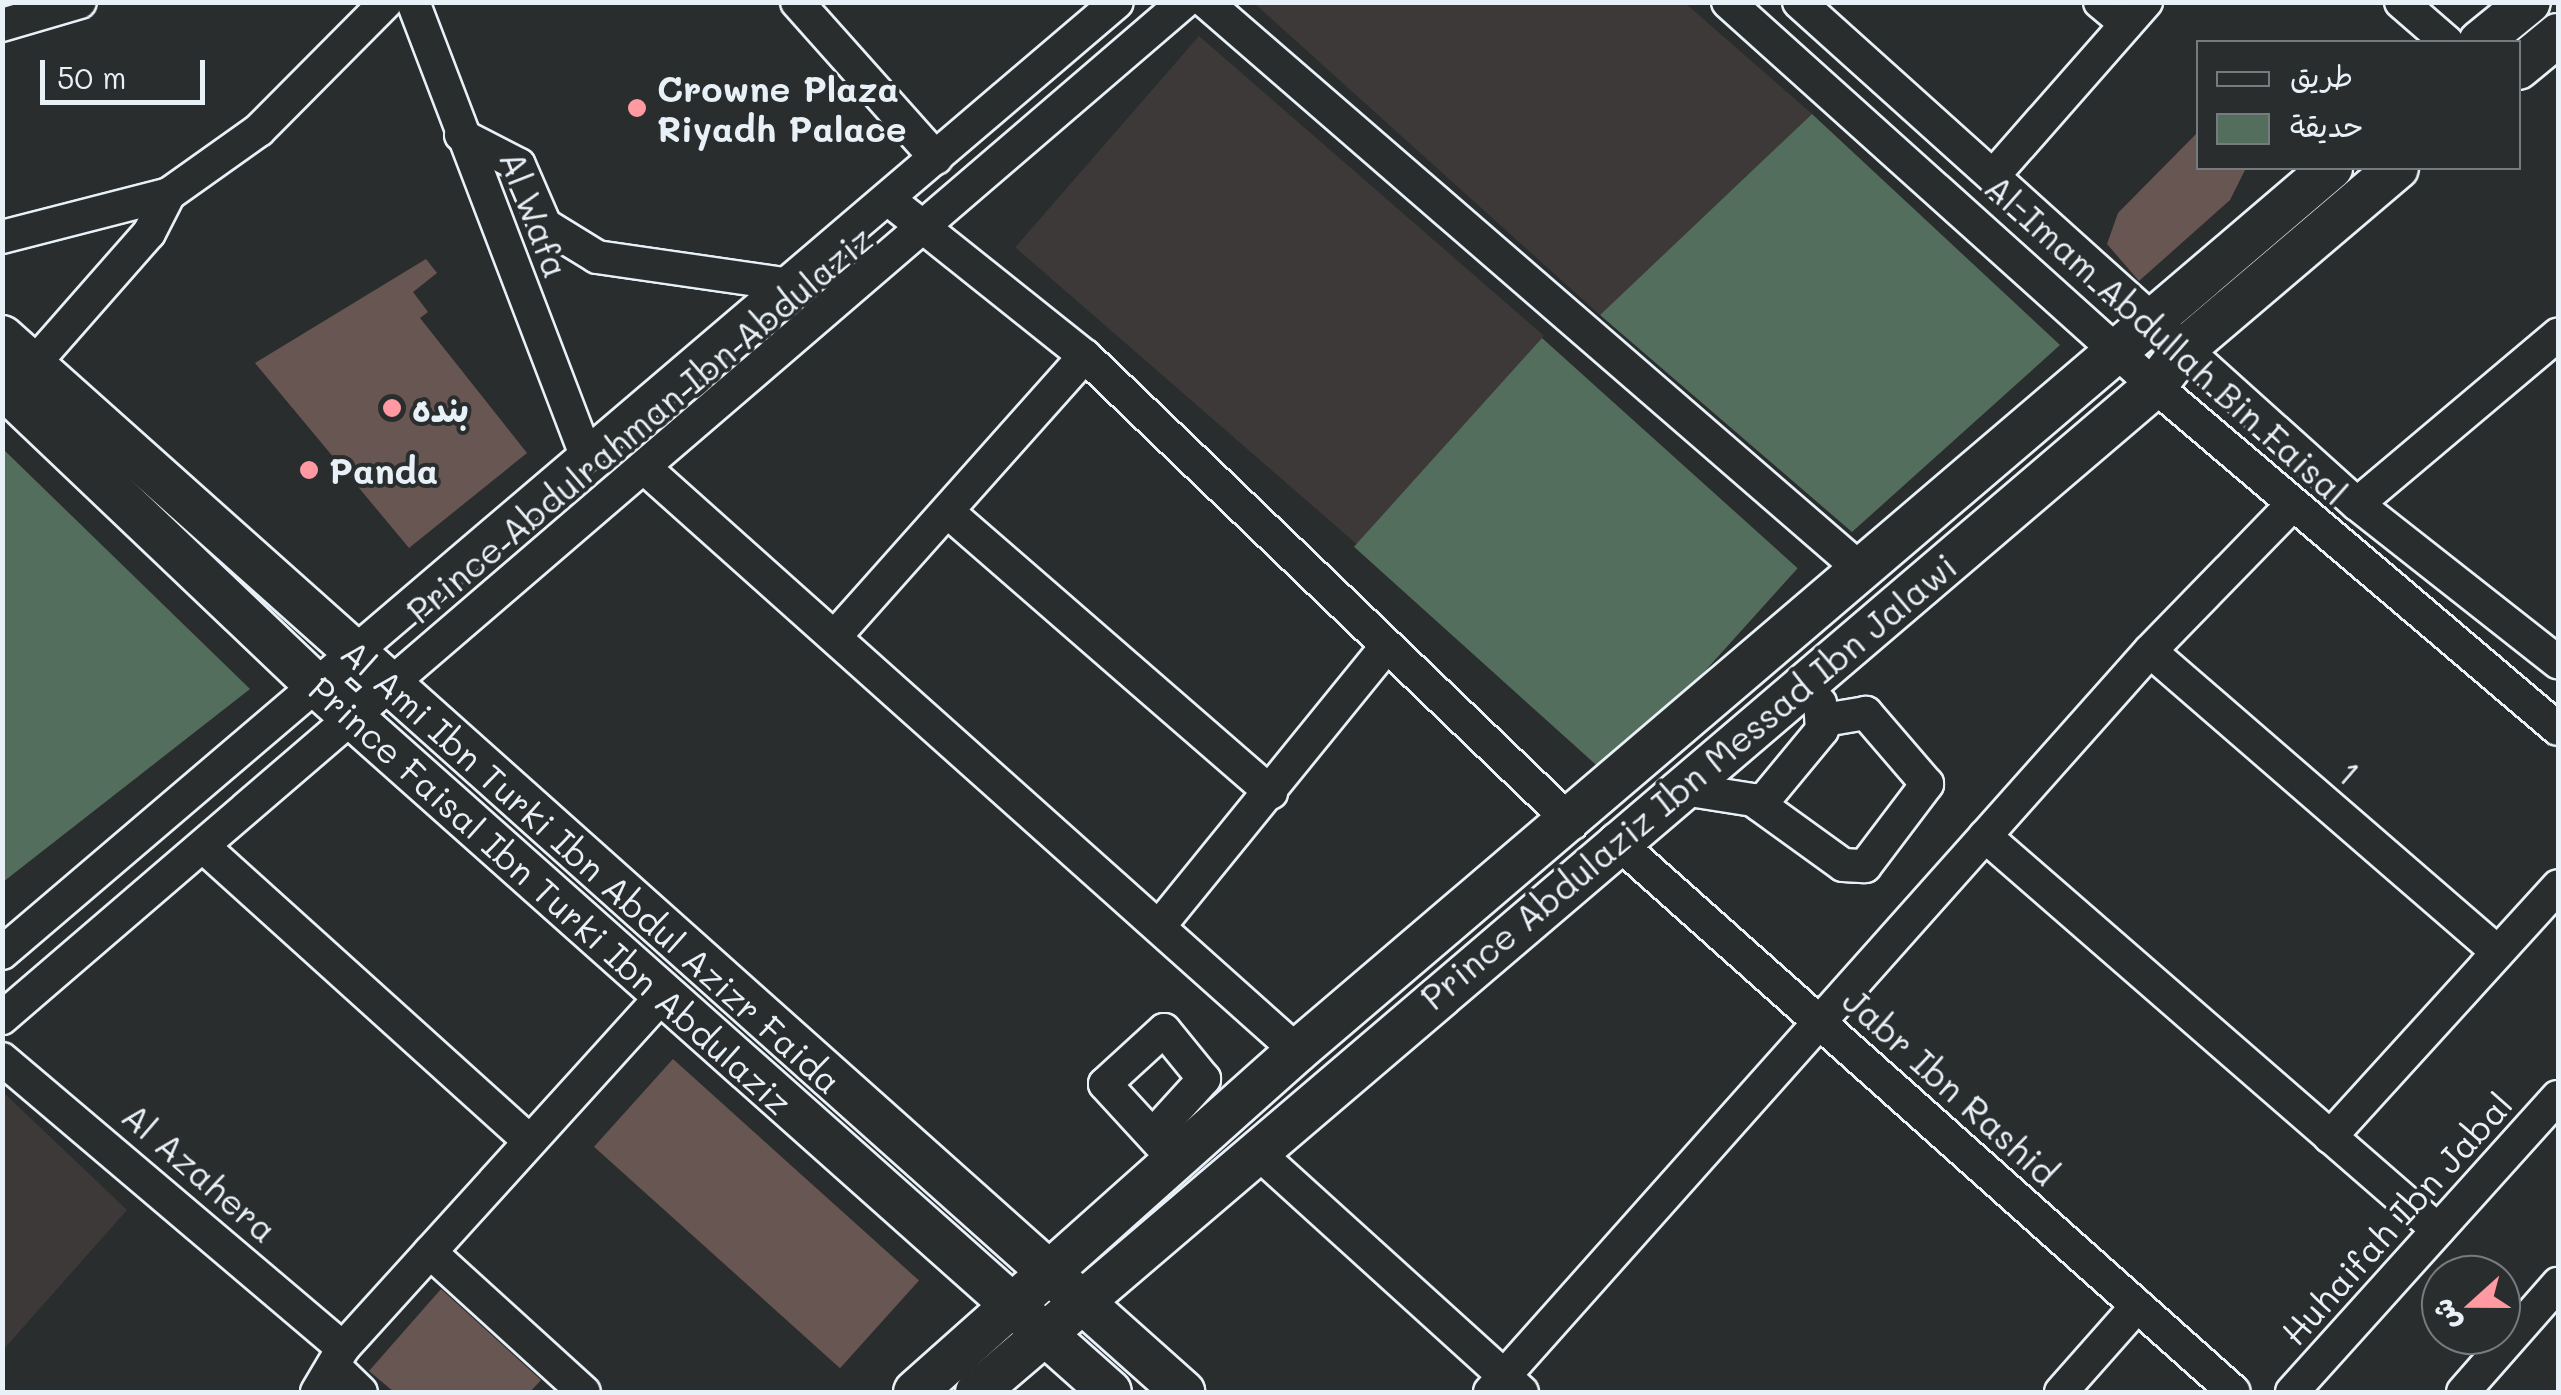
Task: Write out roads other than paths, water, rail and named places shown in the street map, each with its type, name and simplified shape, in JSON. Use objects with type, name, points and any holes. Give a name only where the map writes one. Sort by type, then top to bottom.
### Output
[{"type":"main road","points":[[2482,40],[2529,2]]},
{"type":"main road","points":[[2521,66],[2558,35]]},
{"type":"main road","name":"Prince Abdulaziz Ibn Messad Ibn Jalawi","points":[[1064,1288],[1164,1148],[1297,1051],[1572,823],[1860,568],[2329,170]]},
{"type":"main road","name":"Prince Abdulaziz Ibn Messad Ibn Jalawi","points":[[915,1392],[1026,1323],[1064,1288],[1256,1151],[1615,840],[2155,386],[2183,350],[2395,170]]},
{"type":"main road","name":"Al Ami Ibn Turki Ibn Abdul Azizr Faida","points":[[12,363],[356,654],[1183,1392]]},
{"type":"main road","name":"Prince Faisal Ibn Turki Ibn Abdulaziz","points":[[12,363],[318,687],[1026,1323],[1110,1392]]},
{"type":"main road","name":"Prince Abdulaziz Ibn Messad Ibn Jalawi","points":[[977,1392],[1026,1323]]},
{"type":"street","points":[[2,237],[169,194],[259,130],[386,2]]},
{"type":"street","name":"Al Wafa","points":[[413,2],[586,454]]},
{"type":"street","points":[[797,2],[936,158]]},
{"type":"street","name":"Prince Abdulrahman Ibn Abdulaziz","points":[[2,952],[318,687],[1117,2]]},
{"type":"street","name":"Prince Abdulrahman Ibn Abdulaziz","points":[[2,1018],[929,230],[1184,2]]},
{"type":"street","points":[[1206,2],[1860,568]]},
{"type":"street","points":[[1739,12],[1776,28],[1791,2]]},
{"type":"street","name":"Al-Imam Abdullah Bin Faisal","points":[[1799,2],[2357,504],[2558,662]]},
{"type":"street","points":[[1993,176],[2136,13],[2100,2]]},
{"type":"street","points":[[2401,2],[2445,40]]},
{"type":"street","points":[[2,25],[61,5]]},
{"type":"street","name":"Al-Imam Abdullah Bin Faisal","points":[[1739,12],[2119,349],[2155,386],[2558,729]]},
{"type":"street","points":[[1835,98],[1824,81],[1830,61],[1862,59]]},
{"type":"street","points":[[461,135],[519,165],[545,225],[597,257],[784,284]]},
{"type":"street","points":[[12,363],[148,233],[169,194]]},
{"type":"street","points":[[888,199],[1085,356],[1572,823]]},
{"type":"street","points":[[2357,504],[2555,346]]},
{"type":"street","points":[[838,633],[1085,356]]},
{"type":"street","points":[[647,470],[838,633],[1162,924],[1297,1051]]},
{"type":"street","points":[[1256,1151],[1505,1387],[1985,836],[2150,652],[2292,504]]},
{"type":"street","points":[[948,512],[1271,792]]},
{"type":"street","points":[[1162,924],[1386,647]]},
{"type":"street","name":"1","points":[[2150,652],[2498,952]]},
{"type":"street","points":[[1812,675],[1824,720]]},
{"type":"street","points":[[1677,788],[1736,793],[1856,868],[1879,857],[1918,807],[1924,772],[1866,713],[1824,720],[1760,806]]},
{"type":"street","points":[[1985,836],[2438,1230]]},
{"type":"street","name":"Jabr Ibn Rashid","points":[[1615,840],[2234,1392]]},
{"type":"street","points":[[204,848],[529,1142]]},
{"type":"street","points":[[2330,1136],[2558,886]]},
{"type":"street","points":[[332,1370],[430,1252],[662,997]]},
{"type":"street","name":"Al Azahera","points":[[2,1058],[332,1370],[361,1392]]},
{"type":"street","name":"Huhaifah Ibn Jabal","points":[[2292,1392],[2558,1097]]},
{"type":"street","points":[[430,1252],[583,1392]]},
{"type":"street","points":[[2463,1392],[2555,1295]]},
{"type":"street","points":[[2061,1392],[2137,1306]]},
{"type":"place","name":"Crowne Plaza Riyadh Palace","points":[[637,108]]},
{"type":"place","name":"بنده","points":[[392,408]]},
{"type":"place","name":"Panda","points":[[309,470]]}]
